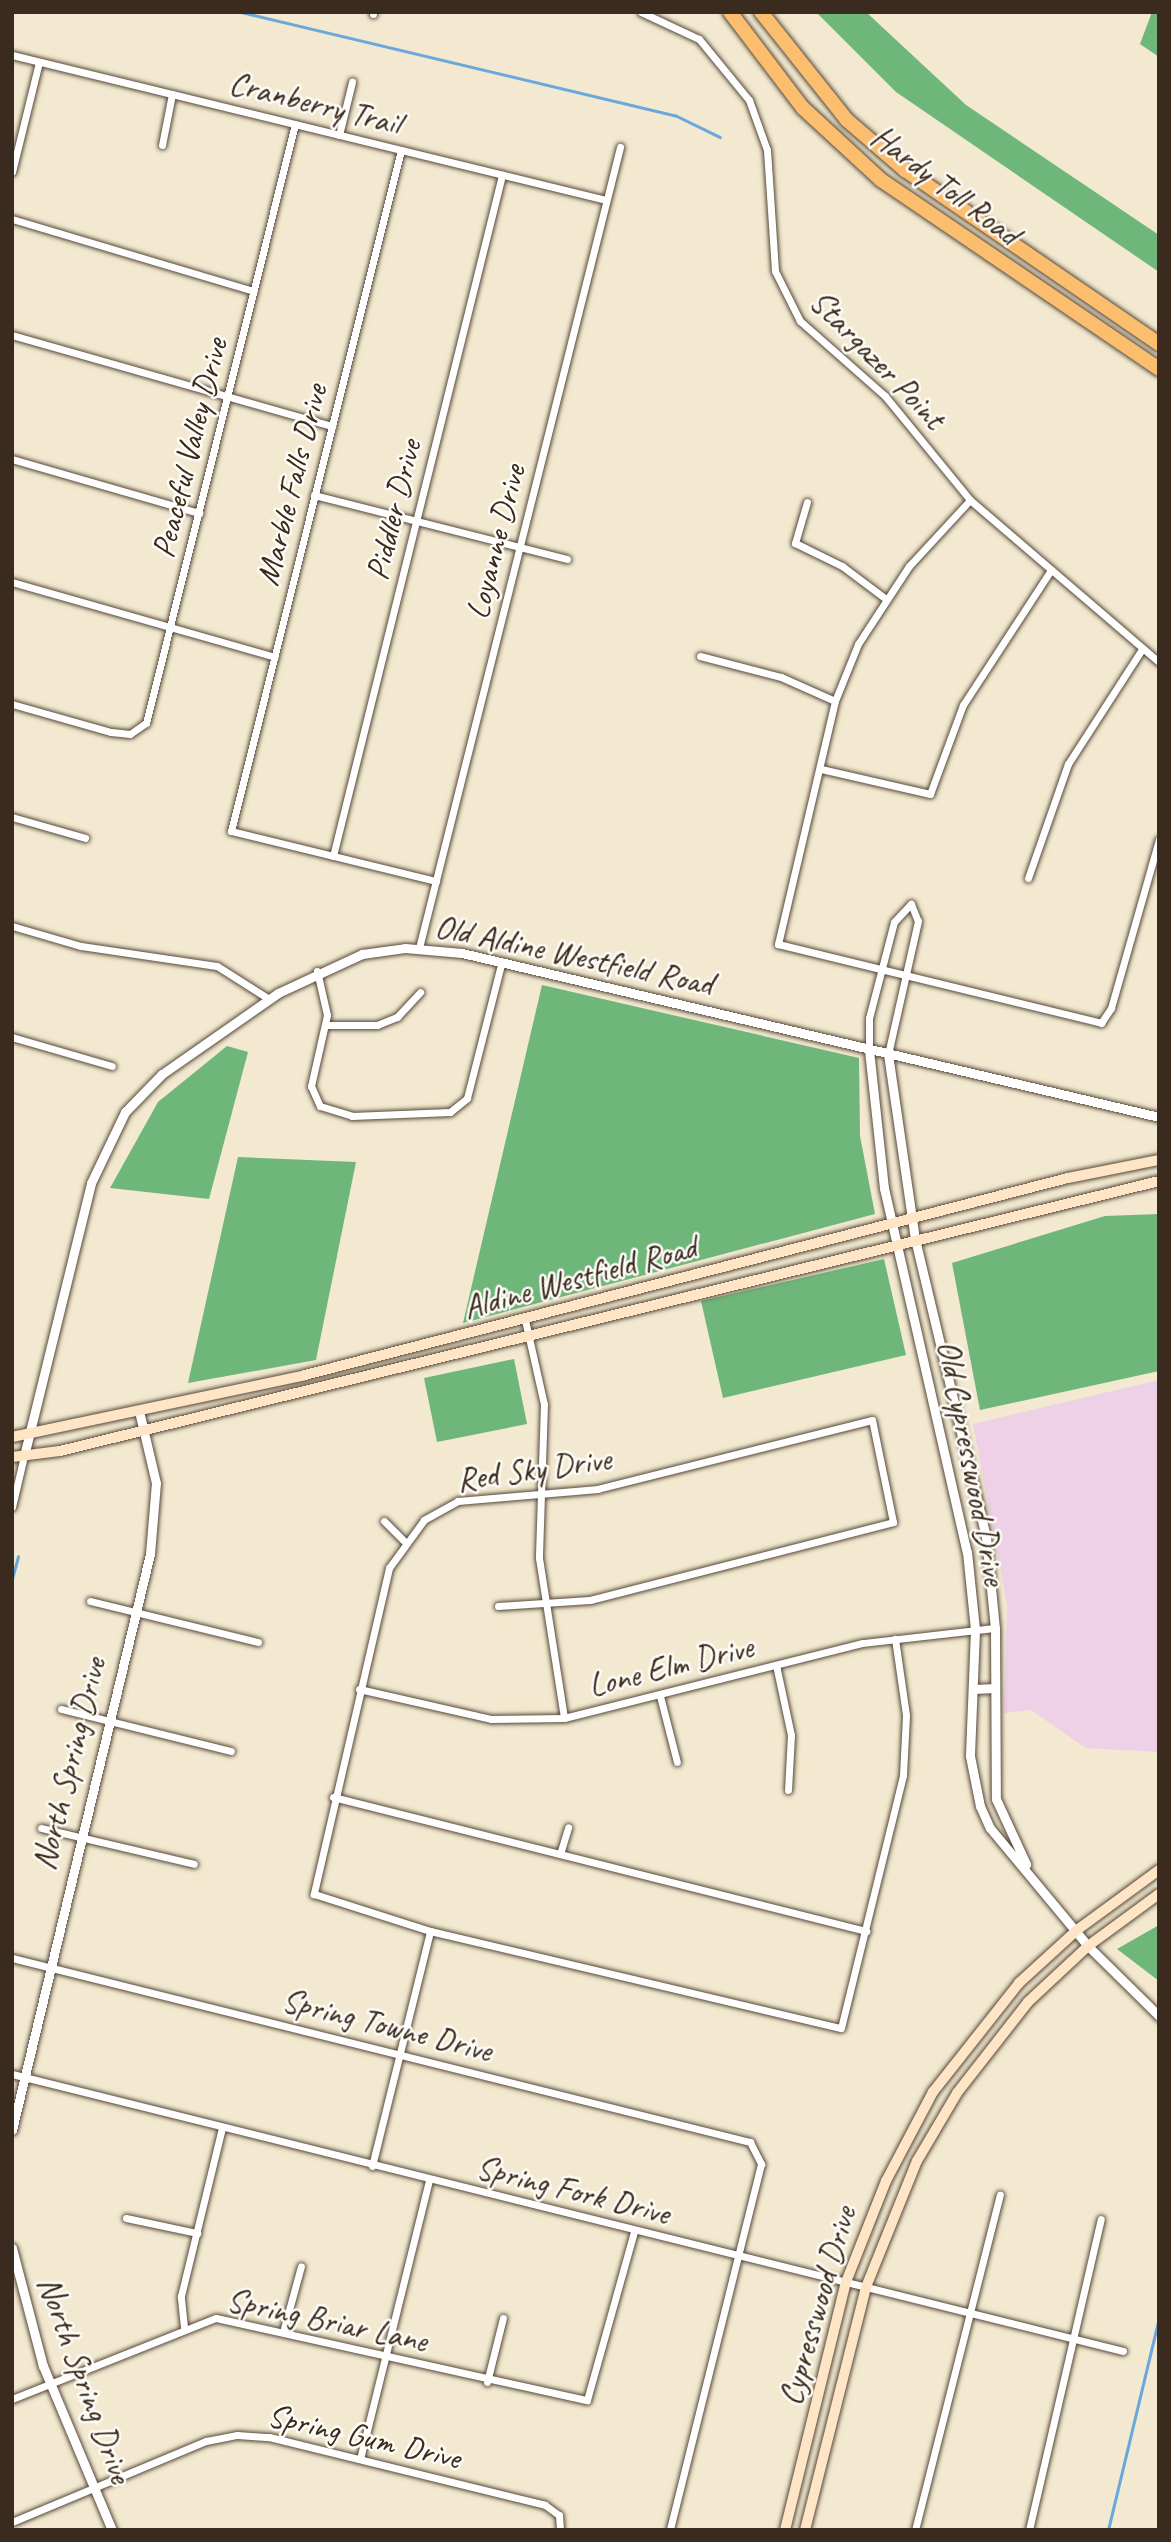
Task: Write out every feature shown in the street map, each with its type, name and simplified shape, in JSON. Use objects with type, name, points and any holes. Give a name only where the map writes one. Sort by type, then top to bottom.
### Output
[{"type":"highway","name":"Hardy Toll Road","points":[[730,12],[803,108],[881,180],[1159,369]]},
{"type":"highway","name":"Hardy Toll Road","points":[[761,12],[802,70],[905,170],[1159,344]]},
{"type":"main road","name":"Aldine Westfield Road","points":[[12,1437],[293,1377],[524,1320],[1068,1178],[1159,1160]]},
{"type":"main road","points":[[1068,1178],[1071,1198]]},
{"type":"main road","name":"Aldine Westfield Road","points":[[18,1457],[297,1393],[1071,1198],[1159,1181]]},
{"type":"main road","points":[[748,1261],[752,1279]]},
{"type":"main road","points":[[636,1291],[639,1307]]},
{"type":"main road","points":[[420,1346],[423,1361]]},
{"type":"main road","points":[[293,1377],[297,1393]]},
{"type":"main road","name":"Cypresswood Drive","points":[[785,2530],[846,2282],[886,2180],[936,2088],[999,2004],[1077,1930],[1159,1870]]},
{"type":"main road","name":"Cypresswood Drive","points":[[806,2526],[866,2287],[892,2213],[953,2099],[1028,2002],[1088,1945],[1159,1894]]},
{"type":"main road","points":[[936,2088],[953,2099]]},
{"type":"main road","points":[[788,2517],[806,2526]]},
{"type":"street","name":"Stargazer Point","points":[[641,12],[699,39],[738,82],[767,150],[771,250],[785,299],[812,334],[885,396],[970,500],[1159,662]]},
{"type":"street","name":"Cranberry Trail","points":[[12,55],[606,200]]},
{"type":"street","points":[[12,172],[38,62]]},
{"type":"street","points":[[339,135],[352,82]]},
{"type":"street","points":[[162,145],[172,94]]},
{"type":"street","name":"Peaceful Valley Drive","points":[[12,704],[89,726],[130,734],[146,723],[295,124]]},
{"type":"street","name":"Loyanne Drive","points":[[419,948],[620,147]]},
{"type":"street","name":"Marble Falls Drive","points":[[333,856],[231,831],[401,150]]},
{"type":"street","name":"Piddler Drive","points":[[333,856],[502,175]]},
{"type":"street","points":[[12,219],[254,291]]},
{"type":"street","points":[[12,335],[332,426]]},
{"type":"street","points":[[12,459],[199,513]]},
{"type":"street","points":[[314,495],[567,559]]},
{"type":"street","points":[[970,500],[886,599],[835,701],[778,944],[881,974],[1101,1023],[1111,1008],[1155,868],[1159,840]]},
{"type":"street","points":[[807,502],[795,543],[886,599]]},
{"type":"street","points":[[821,769],[930,794],[963,705],[1051,569]]},
{"type":"street","points":[[12,582],[275,657]]},
{"type":"street","points":[[1028,878],[1068,764],[1142,649]]},
{"type":"street","points":[[700,656],[781,677],[835,701]]},
{"type":"street","points":[[12,817],[85,838]]},
{"type":"street","points":[[333,856],[436,881]]},
{"type":"street","points":[[869,1050],[881,974],[897,912],[911,904],[918,920],[888,1054]]},
{"type":"street","points":[[12,926],[81,946],[217,966],[269,999]]},
{"type":"street","name":"Old Aldine Westfield Road","points":[[18,1457],[30,1434],[85,1204],[109,1139],[147,1086],[269,999],[317,971],[362,954],[419,948],[502,961],[1158,1118]]},
{"type":"street","points":[[317,971],[326,1025],[311,1086],[327,1112],[450,1112],[467,1098],[502,961]]},
{"type":"street","points":[[326,1025],[377,1025],[397,1017],[420,992]]},
{"type":"street","points":[[12,1037],[112,1066]]},
{"type":"street","name":"Old Cypresswood Drive","points":[[869,1050],[875,1138],[891,1223],[946,1444],[975,1630],[971,1756],[980,1806],[990,1828],[1030,1871],[1088,1945],[1159,2016]]},
{"type":"street","name":"Old Cypresswood Drive","points":[[888,1054],[915,1239],[986,1537],[995,1628],[996,1799],[1030,1871]]},
{"type":"street","points":[[524,1320],[546,1428],[539,1558],[564,1718]]},
{"type":"street","name":"North Spring Drive","points":[[12,2130],[17,2075],[48,1967],[134,1612],[157,1499],[139,1411]]},
{"type":"street","name":"Red Sky Drive","points":[[430,1931],[314,1894],[333,1797],[389,1568],[404,1541],[458,1501],[541,1496],[598,1489],[872,1420],[893,1522],[547,1607]]},
{"type":"street","points":[[946,1444],[965,1441]]},
{"type":"street","points":[[12,1507],[18,1457]]},
{"type":"street","points":[[384,1521],[404,1541]]},
{"type":"street","points":[[90,1601],[258,1642]]},
{"type":"street","points":[[498,1606],[547,1607]]},
{"type":"street","name":"Lone Elm Drive","points":[[359,1689],[491,1719],[564,1718],[776,1665],[895,1639],[995,1628]]},
{"type":"street","points":[[372,2166],[430,1931],[841,2028],[866,1931],[906,1750],[895,1639]]},
{"type":"street","points":[[776,1665],[791,1735],[788,1790]]},
{"type":"street","points":[[974,1689],[995,1688]]},
{"type":"street","points":[[660,1696],[677,1762]]},
{"type":"street","points":[[61,1709],[231,1751]]},
{"type":"street","points":[[333,1797],[866,1931]]},
{"type":"street","points":[[560,1854],[568,1827]]},
{"type":"street","points":[[41,1828],[194,1864]]},
{"type":"street","name":"Spring Towne Drive","points":[[12,1958],[750,2142],[761,2164],[738,2258]]},
{"type":"street","name":"Spring Fork Drive","points":[[17,2075],[429,2181],[1123,2351]]},
{"type":"street","points":[[184,2327],[181,2296],[222,2129]]},
{"type":"street","points":[[360,2459],[429,2181]]},
{"type":"street","points":[[915,2530],[1000,2195]]},
{"type":"street","points":[[126,2218],[197,2233]]},
{"type":"street","points":[[1030,2530],[1101,2219]]},
{"type":"street","name":"Spring Briar Lane","points":[[12,2399],[184,2327],[216,2318],[577,2402],[594,2387],[634,2232]]},
{"type":"street","name":"North Spring Drive","points":[[12,2248],[23,2308],[50,2383],[112,2530]]},
{"type":"street","points":[[670,2530],[738,2258]]},
{"type":"street","points":[[283,2332],[302,2266]]},
{"type":"street","points":[[487,2382],[503,2318]]},
{"type":"street","name":"Spring Gum Drive","points":[[12,2522],[206,2441],[237,2435],[360,2459],[550,2509],[559,2515],[560,2530]]},
{"type":"shaded area","points":[[1159,1380],[1159,1752],[1086,1748],[1031,1710],[1004,1713],[1007,1605],[973,1424]]},
{"type":"green space","points":[[816,12],[866,12],[966,105],[1159,235],[1159,272],[896,92]]},
{"type":"green space","points":[[1152,12],[1159,12],[1159,57],[1140,44]]},
{"type":"green space","points":[[542,985],[859,1058],[860,1136],[875,1214],[463,1323]]},
{"type":"green space","points":[[227,1046],[248,1052],[209,1199],[110,1188],[158,1102]]},
{"type":"green space","points":[[238,1157],[356,1162],[316,1360],[188,1383]]},
{"type":"green space","points":[[1159,1214],[1159,1371],[980,1410],[952,1263],[1105,1216]]},
{"type":"green space","points":[[884,1259],[906,1355],[723,1398],[701,1301]]},
{"type":"green space","points":[[514,1359],[527,1424],[437,1442],[424,1378]]},
{"type":"green space","points":[[1159,1925],[1159,1981],[1117,1949]]},
{"type":"waterway","points":[[241,12],[675,115],[720,137]]},
{"type":"waterway","points":[[12,1579],[18,1557]]},
{"type":"waterway","points":[[1108,2530],[1159,2317]]}]
